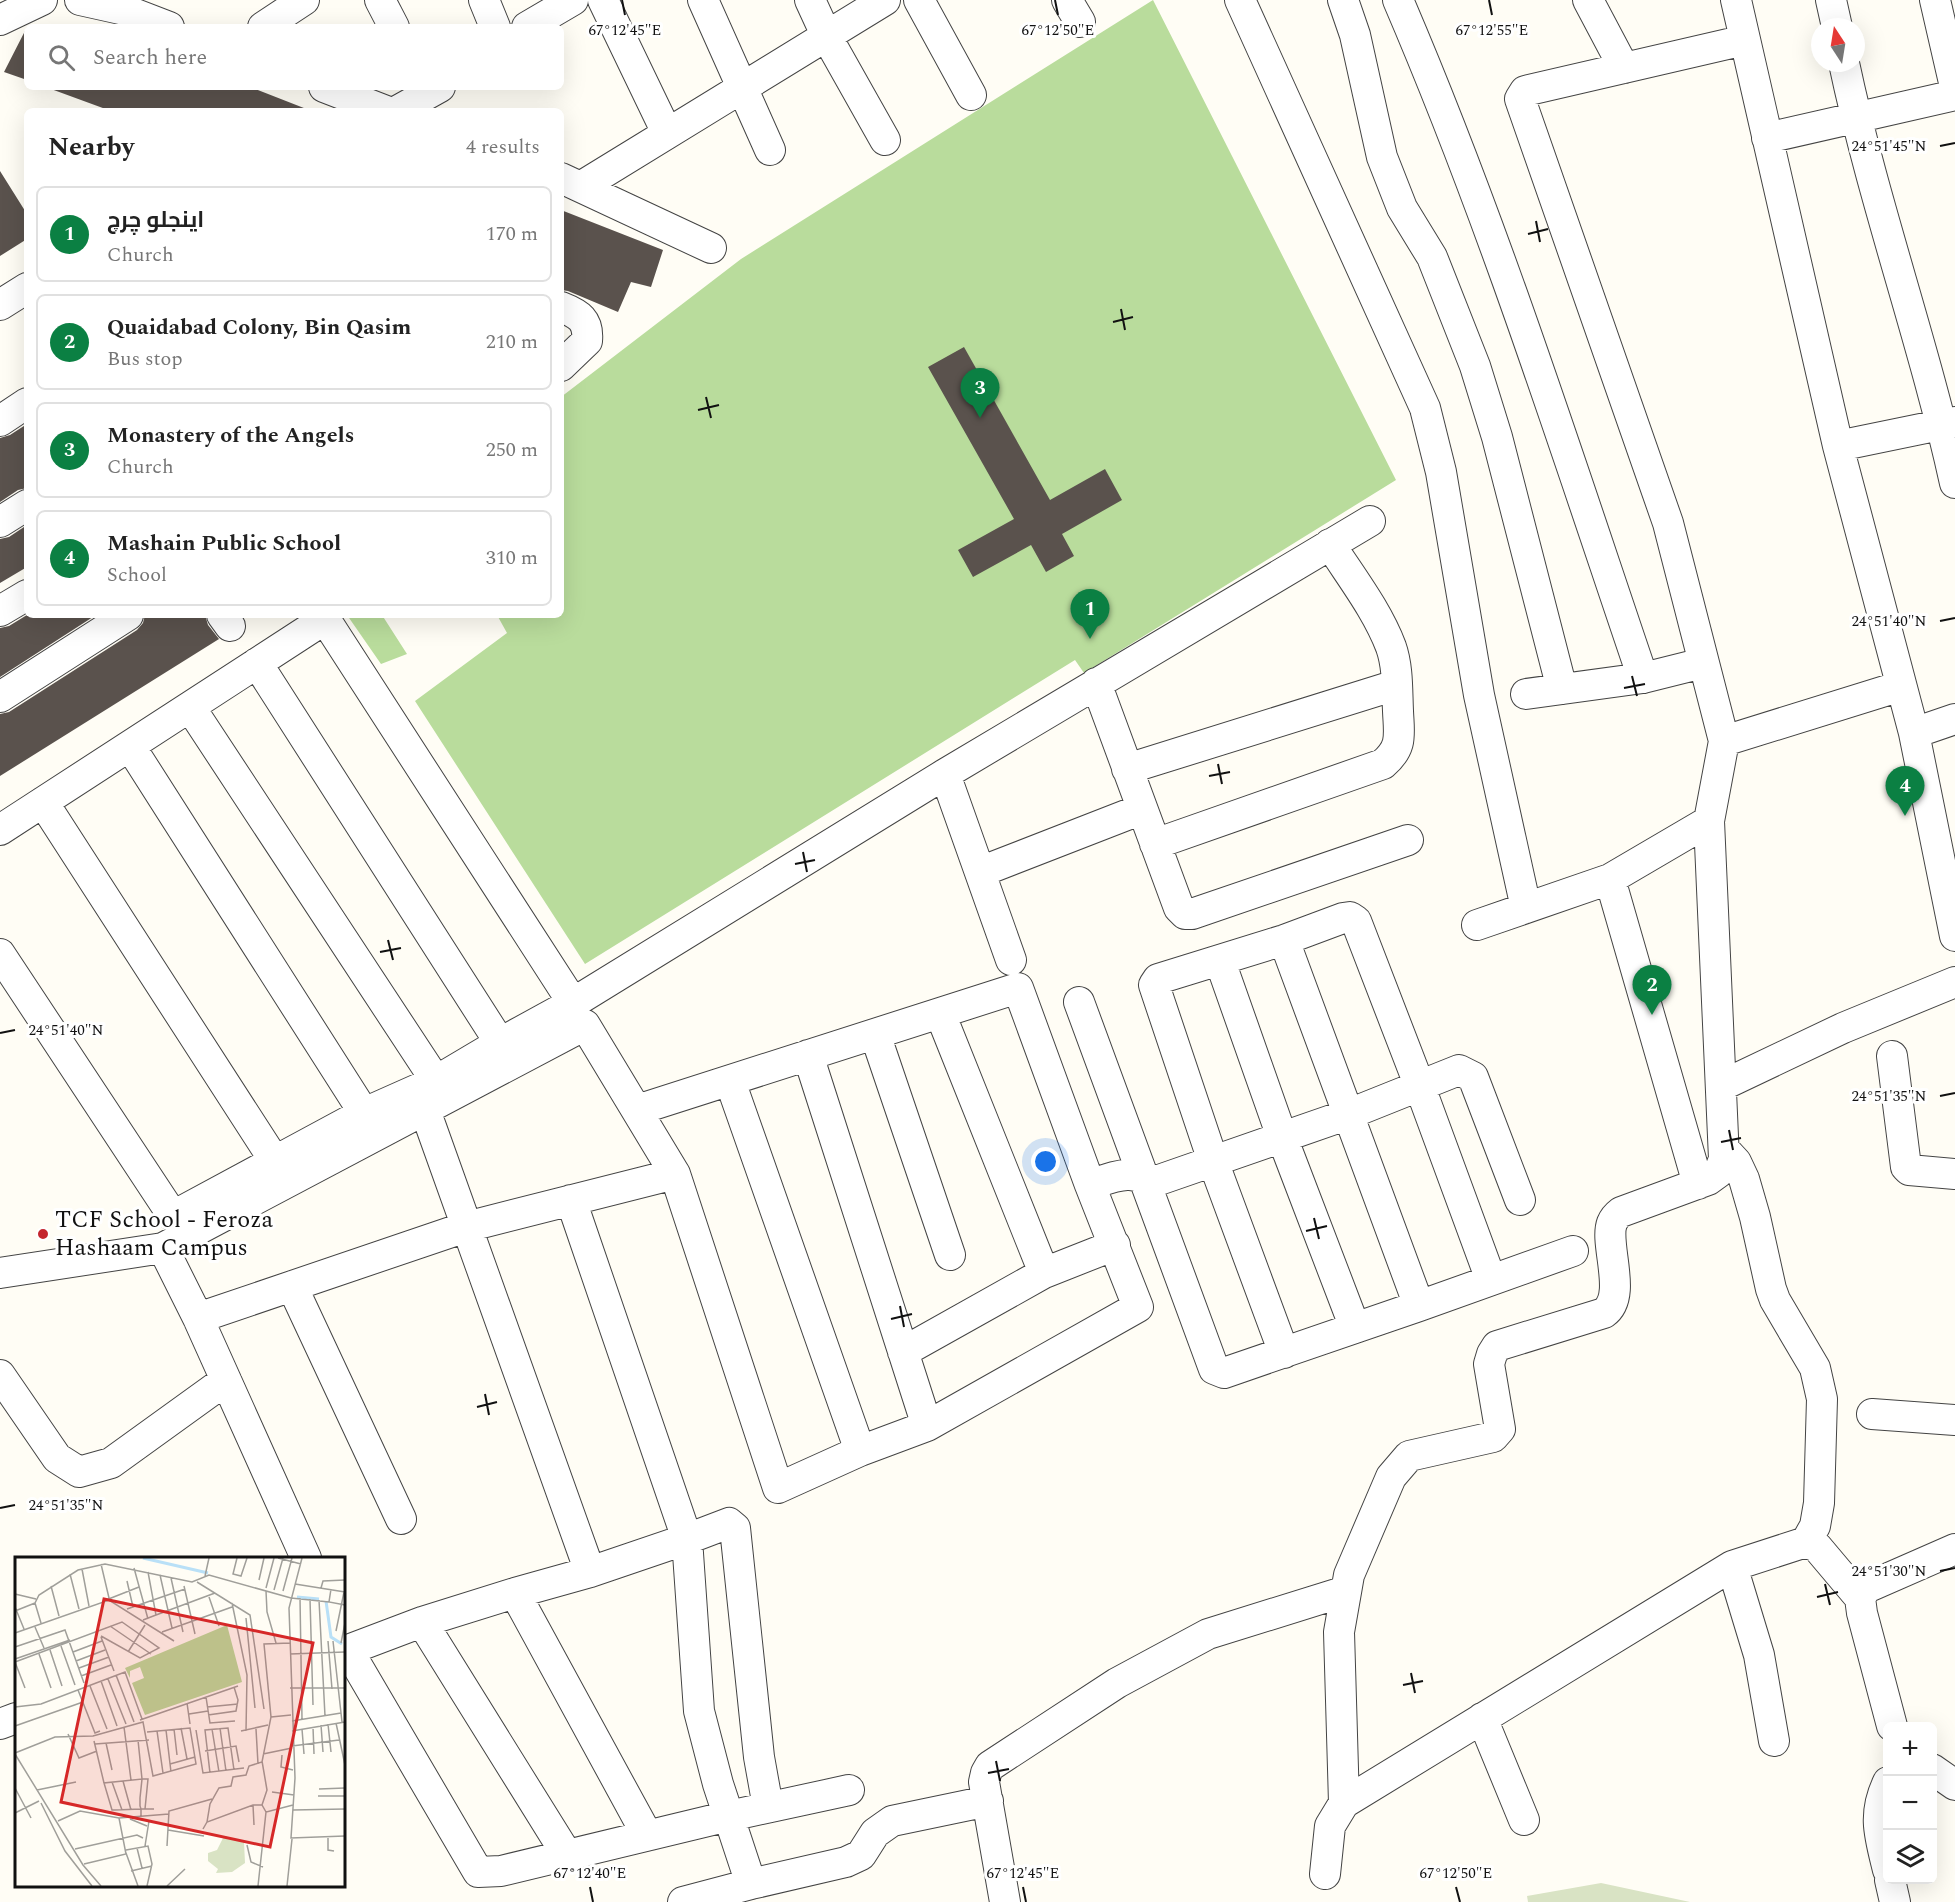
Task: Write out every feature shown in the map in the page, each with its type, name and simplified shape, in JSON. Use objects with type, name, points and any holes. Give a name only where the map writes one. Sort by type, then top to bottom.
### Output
[{"type":"street","points":[[11,13],[42,0]]},
{"type":"street","points":[[80,0],[125,10],[161,24]]},
{"type":"street","points":[[267,15],[304,0]]},
{"type":"street","points":[[380,0],[392,24]]},
{"type":"street","points":[[483,0],[494,24]]},
{"type":"street","points":[[532,24],[573,0]]},
{"type":"street","points":[[603,0],[667,133]]},
{"type":"street","points":[[703,0],[770,150]]},
{"type":"street","points":[[810,0],[827,37],[885,140]]},
{"type":"street","points":[[571,182],[667,133],[885,0]]},
{"type":"street","points":[[919,0],[971,95]]},
{"type":"street","points":[[1240,0],[1425,408],[1442,472],[1479,695],[1526,908]]},
{"type":"street","points":[[1343,0],[1355,35],[1382,157],[1402,208],[1432,257],[1475,366],[1497,437],[1562,689]]},
{"type":"street","points":[[1398,0],[1438,94],[1521,322],[1644,678]]},
{"type":"street","points":[[1588,0],[1624,68]]},
{"type":"street","points":[[1736,0],[1838,446],[1900,686],[1944,818],[1955,936]]},
{"type":"street","points":[[1831,0],[1835,18]]},
{"type":"street","points":[[1935,0],[1955,87]]},
{"type":"street","points":[[1344,1803],[1340,1632],[1349,1575],[1391,1477],[1409,1456],[1493,1437],[1500,1429],[1489,1364],[1497,1346],[1604,1313],[1610,1309],[1613,1303],[1615,1270],[1611,1225],[1614,1218],[1621,1212],[1708,1180],[1719,1172],[1724,1159],[1709,821],[1724,741],[1668,523],[1520,99],[1525,91],[1745,40]]},
{"type":"street","points":[[1846,72],[1856,117],[1948,423],[1955,483]]},
{"type":"street","points":[[332,90],[378,108]]},
{"type":"street","points":[[402,108],[430,90]]},
{"type":"street","points":[[1767,138],[1955,95]]},
{"type":"street","points":[[571,182],[711,248]]},
{"type":"street","points":[[564,308],[576,313],[588,331],[587,341],[564,363]]},
{"type":"street","points":[[0,421],[24,405]]},
{"type":"street","points":[[1838,446],[1948,423]]},
{"type":"street","points":[[0,522],[24,507]]},
{"type":"street","points":[[2,961],[173,1216],[364,1113],[436,1081],[573,1003],[945,774],[1370,521]]},
{"type":"street","points":[[1155,844],[1383,764],[1393,756],[1400,742],[1395,663],[1373,612],[1330,544]]},
{"type":"street","points":[[0,611],[24,597]]},
{"type":"street","points":[[0,697],[123,618]]},
{"type":"street","points":[[0,830],[325,619],[573,1003]]},
{"type":"street","points":[[257,663],[500,1043]]},
{"type":"street","points":[[1526,694],[1644,678],[1703,663]]},
{"type":"street","points":[[1096,683],[1179,908],[1185,914],[1192,914],[1408,840]]},
{"type":"street","points":[[1127,769],[1396,685]]},
{"type":"street","points":[[1724,741],[1900,686]]},
{"type":"street","points":[[190,707],[436,1081]]},
{"type":"street","points":[[1914,733],[1955,719]]},
{"type":"street","points":[[130,746],[364,1113]]},
{"type":"street","points":[[945,774],[1011,960]]},
{"type":"street","points":[[43,802],[274,1160]]},
{"type":"street","points":[[980,872],[1142,809]]},
{"type":"street","points":[[1477,925],[1610,879],[1709,821]]},
{"type":"street","points":[[1610,879],[1698,1184]]},
{"type":"street","points":[[1284,1353],[1213,1161],[1154,985],[1158,979],[1284,940],[1343,918],[1350,917],[1356,921],[1491,1280]]},
{"type":"street","points":[[1284,940],[1419,1306]]},
{"type":"street","points":[[1220,961],[1282,1137],[1355,1328]]},
{"type":"street","points":[[1721,1086],[1843,1028],[1955,982]]},
{"type":"street","points":[[0,1273],[163,1248],[585,1025],[675,1174],[778,1488],[860,1450],[927,1426],[1138,1307],[1090,1185],[1018,988],[637,1110]]},
{"type":"street","points":[[1078,1002],[1214,1369],[1224,1373],[1573,1251]]},
{"type":"street","points":[[940,1013],[1044,1273]]},
{"type":"street","points":[[875,1034],[950,1256]]},
{"type":"street","points":[[808,1055],[927,1426]]},
{"type":"street","points":[[1892,1056],[1906,1167],[1909,1170],[1955,1174]]},
{"type":"street","points":[[1090,1185],[1125,1175],[1134,1175],[1143,1180],[1159,1180],[1349,1114],[1459,1070],[1473,1077],[1520,1200]]},
{"type":"street","points":[[730,1081],[860,1450]]},
{"type":"street","points":[[425,1110],[590,1572]]},
{"type":"street","points":[[1724,1149],[1736,1162],[1744,1179],[1755,1216],[1771,1289],[1775,1300],[1815,1368],[1822,1399],[1819,1503],[1815,1526],[1806,1542]]},
{"type":"street","points":[[198,1318],[466,1227],[675,1174]]},
{"type":"street","points":[[571,1200],[687,1539],[699,1711],[706,1744],[751,1884]]},
{"type":"street","points":[[903,1352],[1044,1273],[1114,1245]]},
{"type":"street","points":[[163,1248],[198,1318],[306,1557]]},
{"type":"street","points":[[292,1286],[401,1519]]},
{"type":"street","points":[[0,1375],[57,1458],[79,1472],[111,1463],[226,1380]]},
{"type":"street","points":[[1872,1414],[1955,1420]]},
{"type":"street","points":[[768,1807],[759,1757],[735,1528],[729,1523],[590,1572],[346,1645],[478,1872],[501,1870],[849,1790]]},
{"type":"street","points":[[1325,1874],[1330,1827],[1344,1803],[1732,1566],[1806,1542],[1817,1547],[1860,1598],[1862,1614],[1891,1722]]},
{"type":"street","points":[[1860,1598],[1866,1588],[1955,1549]]},
{"type":"street","points":[[1732,1566],[1759,1655],[1774,1741]]},
{"type":"street","points":[[1005,1902],[984,1782],[990,1766],[1117,1683],[1208,1634],[1346,1591]]},
{"type":"street","points":[[515,1593],[647,1835]]},
{"type":"street","points":[[422,1622],[567,1855]]},
{"type":"street","points":[[0,1724],[15,1718]]},
{"type":"street","points":[[1482,1718],[1524,1820]]},
{"type":"street","points":[[1937,1772],[1955,1785]]},
{"type":"street","points":[[1883,1794],[1877,1812],[1883,1851]]},
{"type":"street","points":[[683,1902],[856,1859],[865,1850],[875,1833],[892,1821],[988,1801]]},
{"type":"street","points":[[1891,1884],[1894,1902]]},
{"type":"green space","points":[[1153,0],[1396,480],[1084,673],[1075,660],[585,964],[415,701],[507,633],[499,618],[564,618],[564,395],[741,259]]},
{"type":"green space","points":[[349,618],[384,618],[407,654],[381,664]]},
{"type":"green space","points":[[1601,1883],[1690,1902],[1528,1902],[1527,1896]]},
{"type":"building","points":[[24,33],[24,79],[4,72]]},
{"type":"building","points":[[54,90],[258,90],[304,108],[103,108]]},
{"type":"building","points":[[0,171],[24,209],[24,241],[0,256]]},
{"type":"building","points":[[564,211],[663,250],[651,287],[631,282],[618,312],[564,290]]},
{"type":"building","points":[[964,347],[1050,500],[1105,469],[1122,500],[1062,534],[1074,556],[1046,572],[1031,545],[973,577],[958,550],[1014,519],[928,367]]},
{"type":"building","points":[[24,426],[24,489],[0,502],[0,438],[10,435]]},
{"type":"building","points":[[24,527],[24,569],[0,583],[0,539],[9,537]]},
{"type":"building","points":[[24,617],[91,618],[0,677],[0,628],[9,626]]},
{"type":"building","points":[[144,618],[206,618],[208,625],[219,639],[0,776],[0,714],[9,712],[137,630]]},
{"type":"place","name":"Monastery of the Angels","points":[[980,418]]},
{"type":"place","name":"اینجلو چرچ","points":[[1090,639]]},
{"type":"place","name":"Mashain Public School","points":[[1905,816]]},
{"type":"place","name":"Quaidabad Colony, Bin Qasim","points":[[1652,1015]]},
{"type":"place","name":"TCF School - Feroza Hashaam Campus","points":[[43,1234]]}]
